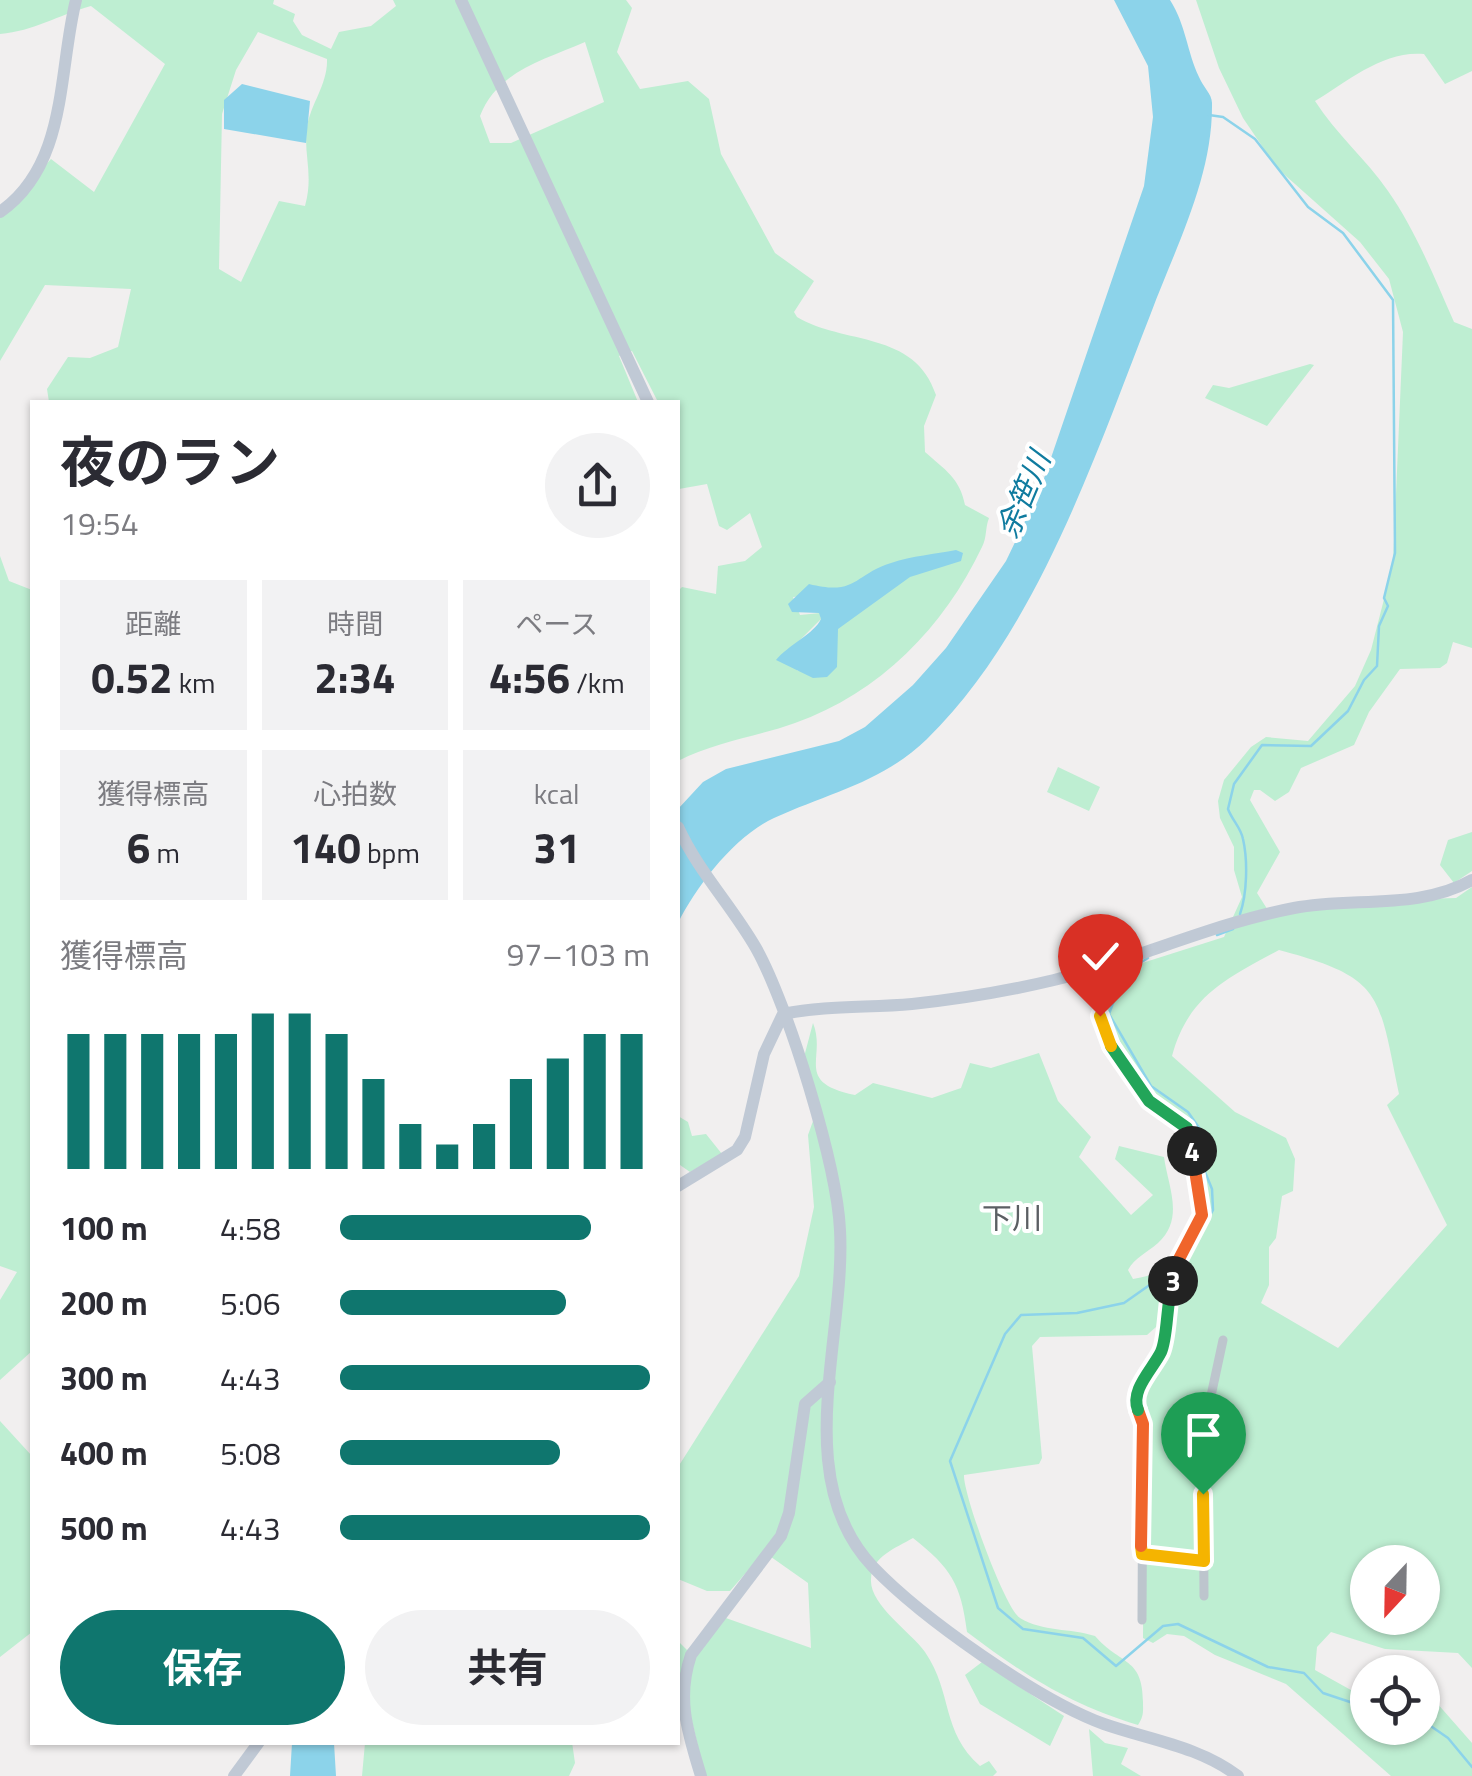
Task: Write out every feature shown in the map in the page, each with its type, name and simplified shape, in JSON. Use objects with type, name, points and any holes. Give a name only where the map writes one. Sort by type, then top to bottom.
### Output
[{"type":"street","points":[[0,212],[26,190],[46,152],[62,96],[76,0]]},
{"type":"street","points":[[461,0],[647,400]]},
{"type":"street","points":[[680,830],[758,952],[784,1014],[838,1210],[840,1272],[828,1452],[837,1506],[854,1544],[873,1566],[1036,1690],[1105,1724],[1199,1754],[1238,1776]]},
{"type":"street","points":[[784,1014],[830,1004],[947,998],[1056,980],[1251,916],[1334,900],[1444,896],[1472,880]]},
{"type":"street","points":[[1108,965],[1100,1016],[1105,1036],[1137,1087],[1187,1128],[1202,1215],[1179,1259],[1165,1308],[1160,1352],[1134,1400],[1143,1424],[1142,1620]]},
{"type":"street","points":[[680,1185],[737,1150],[745,1137],[764,1054],[784,1014]]},
{"type":"street","points":[[1204,1596],[1203,1433],[1223,1340]]},
{"type":"street","points":[[701,1776],[684,1722],[683,1678],[703,1638],[781,1536],[789,1513],[805,1404],[830,1382]]},
{"type":"street","points":[[1142,1554],[1204,1561]]},
{"type":"street","points":[[234,1776],[258,1745]]},
{"type":"green space","points":[[0,0],[274,0],[273,4],[295,14],[293,21],[302,35],[331,49],[339,32],[371,26],[396,6],[393,0],[626,0],[632,8],[617,52],[640,89],[688,81],[709,99],[721,154],[775,253],[814,281],[794,312],[797,317],[895,349],[926,374],[936,395],[924,426],[925,452],[955,481],[965,505],[989,518],[984,544],[967,576],[929,630],[882,675],[855,694],[795,723],[680,760],[680,589],[716,594],[718,566],[745,561],[762,547],[750,513],[727,530],[719,526],[707,484],[680,489],[680,400],[657,400],[632,351],[619,356],[637,400],[49,400],[47,389],[68,357],[90,358],[118,347],[131,289],[45,285],[0,361],[0,214],[51,159],[94,192],[165,64],[91,6],[24,30],[0,34]],"holes":[[[258,32],[327,59],[325,77],[307,127],[309,184],[305,206],[279,201],[241,282],[219,269],[222,114],[236,70]],[[585,42],[604,102],[511,143],[490,143],[480,116],[498,88],[510,78],[538,61]],[[854,593],[833,635],[798,671],[793,665],[794,646],[821,619],[820,613],[800,615],[793,597]]]},
{"type":"green space","points":[[1196,0],[1472,0],[1472,71],[1445,84],[1424,54],[1409,54],[1367,68],[1315,101],[1398,206],[1454,322],[1472,329],[1472,648],[1453,642],[1447,663],[1440,668],[1400,669],[1369,712],[1354,745],[1301,768],[1289,792],[1275,801],[1260,790],[1254,790],[1250,800],[1280,852],[1257,893],[1271,915],[1386,900],[1456,898],[1472,887],[1472,1668],[1458,1653],[1385,1649],[1331,1632],[1317,1647],[1315,1670],[1350,1690],[1350,1740],[1286,1684],[1215,1655],[1184,1636],[1167,1634],[1153,1643],[1143,1638],[1144,1417],[1140,1402],[1166,1349],[1167,1327],[1156,1327],[1147,1335],[1040,1337],[1032,1346],[1042,1458],[1039,1464],[964,1475],[970,1504],[1005,1595],[1020,1618],[1038,1626],[1095,1636],[1134,1669],[1142,1687],[1143,1714],[1138,1725],[1090,1708],[1048,1687],[967,1632],[952,1578],[913,1538],[876,1564],[872,1589],[934,1667],[959,1740],[980,1766],[989,1761],[997,1772],[993,1776],[705,1776],[685,1692],[680,1691],[680,1643],[687,1650],[723,1617],[811,1648],[808,1583],[764,1552],[730,1591],[707,1591],[680,1580],[680,1464],[799,1276],[814,1207],[808,1135],[817,1110],[804,1057],[813,1023],[818,1076],[836,1090],[855,1095],[873,1083],[932,1098],[961,1088],[970,1063],[991,1068],[1039,1053],[1058,1101],[1091,1137],[1079,1157],[1131,1215],[1153,1195],[1115,1159],[1119,1146],[1164,1157],[1173,1202],[1171,1223],[1158,1243],[1128,1270],[1133,1279],[1162,1271],[1183,1258],[1202,1223],[1204,1202],[1195,1130],[1152,1096],[1129,1069],[1108,1023],[1108,989],[1114,972],[1224,937],[1242,897],[1234,870],[1234,847],[1220,818],[1218,801],[1224,780],[1251,747],[1266,737],[1308,741],[1355,686],[1371,650],[1393,564],[1403,332],[1389,279],[1360,242],[1277,168],[1243,118],[1219,68]],"holes":[[[1279,950],[1339,970],[1358,981],[1379,1011],[1399,1094],[1387,1105],[1447,1225],[1338,1348],[1261,1303],[1269,1285],[1269,1247],[1276,1238],[1282,1196],[1293,1191],[1295,1159],[1286,1138],[1235,1112],[1172,1056],[1179,1035],[1199,1003],[1227,980]]]},
{"type":"green space","points":[[1314,365],[1267,426],[1205,398],[1213,385],[1229,388]]},
{"type":"green space","points":[[0,556],[9,581],[30,589],[30,1353],[0,1380],[0,1300],[17,1272],[0,1266]]},
{"type":"green space","points":[[1058,767],[1100,787],[1089,811],[1047,792]]},
{"type":"green space","points":[[1472,832],[1472,871],[1454,883],[1440,865],[1448,840]]},
{"type":"green space","points":[[680,1117],[688,1122],[692,1136],[706,1134],[722,1154],[690,1172],[680,1165]]},
{"type":"green space","points":[[0,1421],[30,1454],[30,1634],[0,1657]]},
{"type":"green space","points":[[982,1662],[1064,1716],[1050,1746],[980,1704],[965,1675]]},
{"type":"green space","points":[[1440,1707],[1472,1743],[1472,1776],[1391,1776],[1356,1745],[1440,1745]]},
{"type":"green space","points":[[1089,1729],[1105,1743],[1128,1748],[1121,1764],[1141,1776],[1093,1776]]},
{"type":"green space","points":[[365,1745],[572,1745],[575,1763],[569,1776],[362,1776]]},
{"type":"water","points":[[1114,0],[1170,0],[1195,68],[1212,100],[1206,158],[1191,211],[1108,424],[1032,594],[966,696],[927,739],[874,776],[759,826],[718,863],[680,920],[680,807],[703,782],[726,769],[839,741],[865,727],[913,685],[946,648],[1006,561],[1040,490],[1144,186],[1153,117],[1148,66]]},
{"type":"water","points":[[242,84],[310,101],[306,143],[224,129],[224,100]]},
{"type":"water","points":[[956,550],[963,553],[961,561],[910,577],[838,629],[837,667],[827,677],[813,678],[776,660],[821,619],[819,613],[792,612],[788,604],[809,584],[846,586],[891,563]]},
{"type":"water","points":[[292,1745],[334,1745],[336,1776],[290,1776]]},
{"type":"waterway","points":[[1209,115],[1223,117],[1255,139],[1308,207],[1343,233],[1393,300],[1395,553],[1384,598],[1388,606],[1379,626],[1377,666],[1364,680],[1348,711],[1311,746],[1262,745],[1234,784],[1228,809],[1242,835],[1246,867],[1240,914]]},
{"type":"waterway","points":[[1217,935],[1233,929]]},
{"type":"waterway","points":[[1148,958],[1124,973],[1109,1014],[1151,1086],[1188,1112],[1202,1132],[1203,1167],[1212,1189],[1213,1210],[1188,1257]]},
{"type":"waterway","points":[[1178,1265],[1124,1303],[1077,1313],[1021,1315],[1005,1334],[950,1461],[998,1608],[1023,1629],[1083,1638],[1116,1666],[1163,1626],[1178,1624],[1268,1667],[1304,1673],[1323,1693],[1350,1702]]},
{"type":"waterway","points":[[1440,1732],[1472,1767]]},
{"type":"district","name":"下川","points":[[1012,1219]]},
{"type":"route","points":[[1100,1016],[1105,1036],[1137,1087],[1149,1101],[1187,1128],[1202,1206],[1199,1222],[1179,1259],[1167,1301],[1164,1344],[1134,1400],[1143,1424],[1142,1554],[1204,1561],[1203,1494]]},
{"type":"water label","name":"余笹川","points":[[1024,495]]}]
